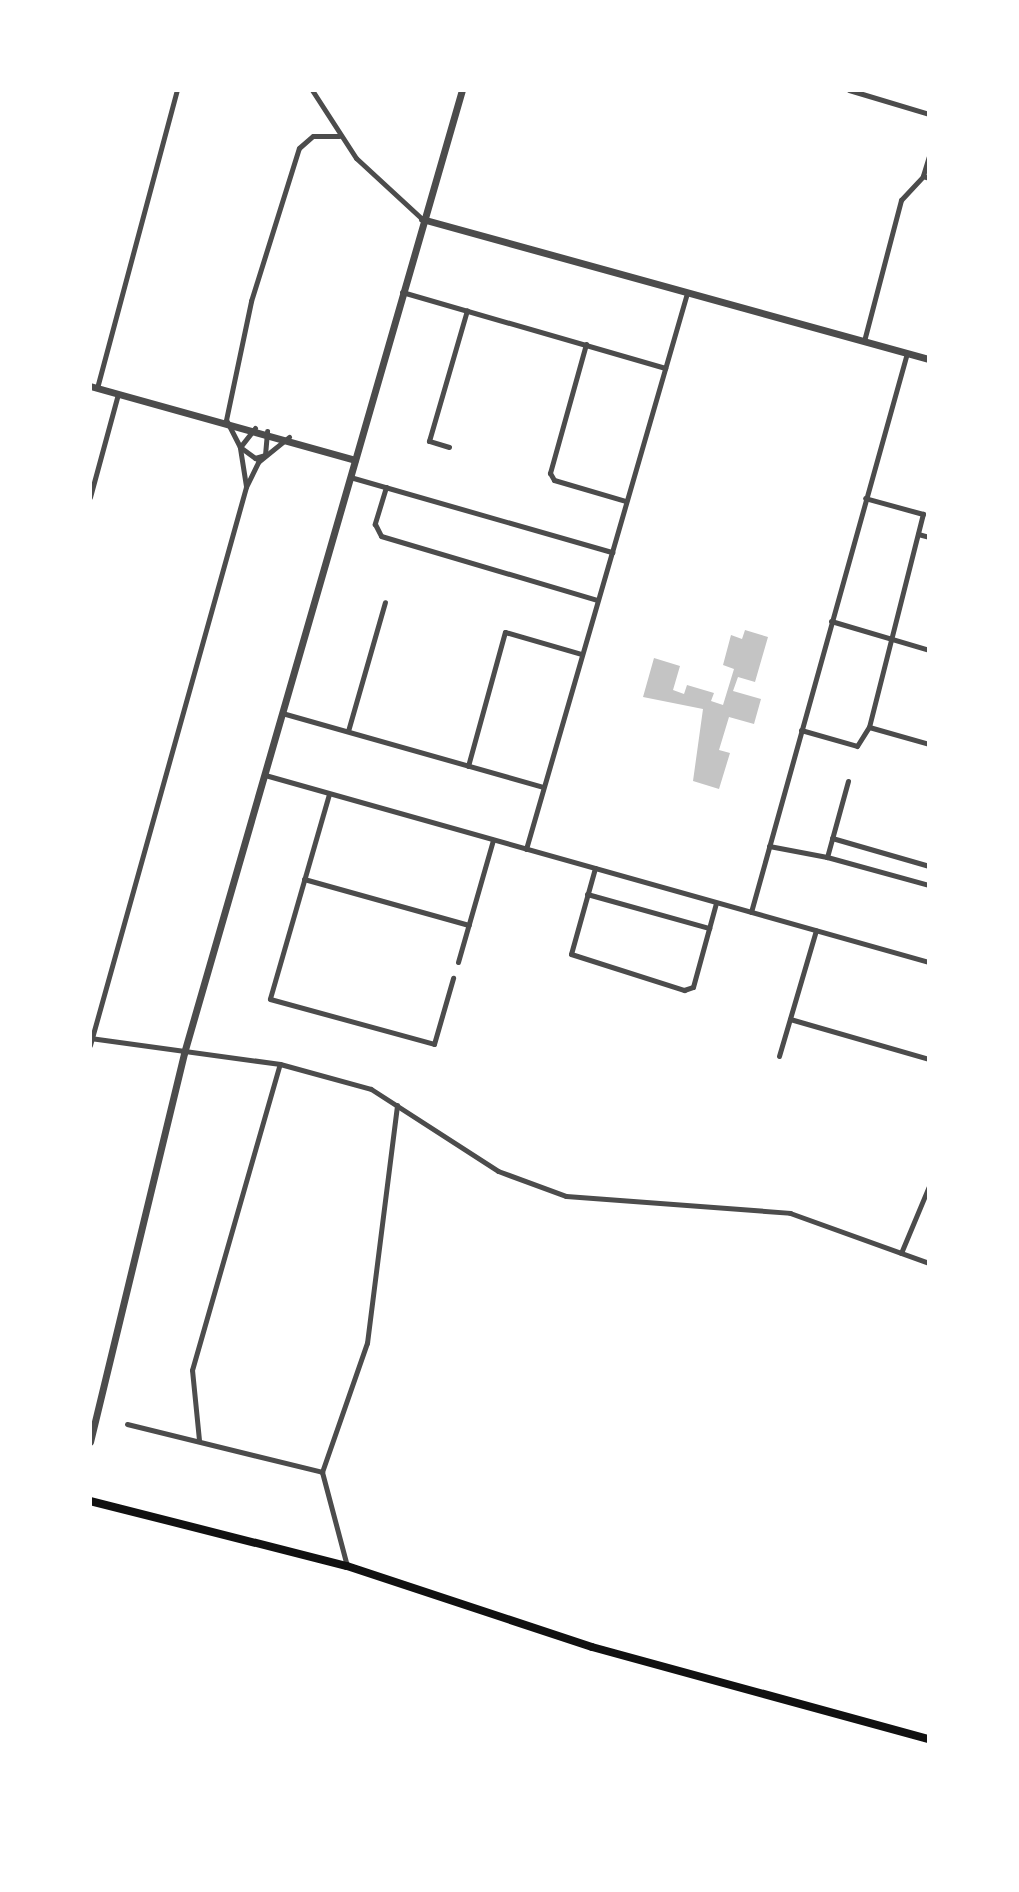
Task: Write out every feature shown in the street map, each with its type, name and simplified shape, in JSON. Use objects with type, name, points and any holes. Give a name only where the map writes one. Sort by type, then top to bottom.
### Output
[{"type":"main road","points":[[90,1501],[347,1566],[592,1647],[929,1739]]},
{"type":"street","points":[[177,90],[94,387],[289,437],[355,460]]},
{"type":"street","points":[[312,90],[339,136],[422,219],[929,359]]},
{"type":"street","points":[[90,1442],[184,1053],[422,219],[462,90]]},
{"type":"street","points":[[849,90],[929,114]]},
{"type":"street","points":[[265,455],[248,456],[226,420],[251,301],[299,148],[313,136],[339,136]]},
{"type":"street","points":[[864,342],[901,200],[926,177],[929,156]]},
{"type":"street","points":[[401,292],[665,368]]},
{"type":"street","points":[[526,849],[687,293]]},
{"type":"street","points":[[449,447],[429,441],[467,310]]},
{"type":"street","points":[[586,344],[550,473],[554,480],[626,501]]},
{"type":"street","points":[[751,912],[907,353]]},
{"type":"street","points":[[90,497],[118,394]]},
{"type":"street","points":[[246,487],[240,447],[255,428]]},
{"type":"street","points":[[265,455],[267,431]]},
{"type":"street","points":[[289,437],[265,455],[246,487],[91,1040],[280,1064],[371,1089],[498,1171],[566,1196],[790,1213],[929,1263]]},
{"type":"street","points":[[349,476],[612,552]]},
{"type":"street","points":[[386,487],[375,524],[381,536],[597,600]]},
{"type":"street","points":[[801,730],[857,746],[869,727],[893,641],[918,534],[926,515],[865,498]]},
{"type":"street","points":[[918,534],[929,537]]},
{"type":"street","points":[[348,732],[385,602]]},
{"type":"street","points":[[831,621],[929,650]]},
{"type":"street","points":[[468,766],[505,632],[581,654]]},
{"type":"street","points":[[282,713],[543,787]]},
{"type":"street","points":[[869,727],[929,744]]},
{"type":"street","points":[[265,775],[929,962]]},
{"type":"street","points":[[827,857],[848,781]]},
{"type":"street","points":[[329,794],[270,999],[434,1044],[453,978]]},
{"type":"street","points":[[832,838],[929,866]]},
{"type":"street","points":[[458,962],[493,840]]},
{"type":"street","points":[[769,846],[827,857],[929,885]]},
{"type":"street","points":[[595,868],[571,954],[684,990],[693,987],[716,903]]},
{"type":"street","points":[[304,879],[469,925]]},
{"type":"street","points":[[587,894],[709,928]]},
{"type":"street","points":[[779,1056],[816,930]]},
{"type":"street","points":[[790,1019],[929,1059]]},
{"type":"street","points":[[199,1440],[192,1370],[280,1064]]},
{"type":"street","points":[[347,1566],[322,1472],[367,1343],[397,1105]]},
{"type":"street","points":[[901,1253],[929,1186]]},
{"type":"street","points":[[127,1424],[322,1472]]},
{"type":"building","points":[[745,630],[768,637],[755,682],[738,677],[733,691],[761,699],[754,724],[729,717],[719,750],[730,753],[719,789],[693,781],[703,709],[643,697],[654,658],[680,666],[673,690],[684,694],[687,685],[714,693],[711,701],[723,705],[734,669],[723,665],[731,635],[742,639]]}]
